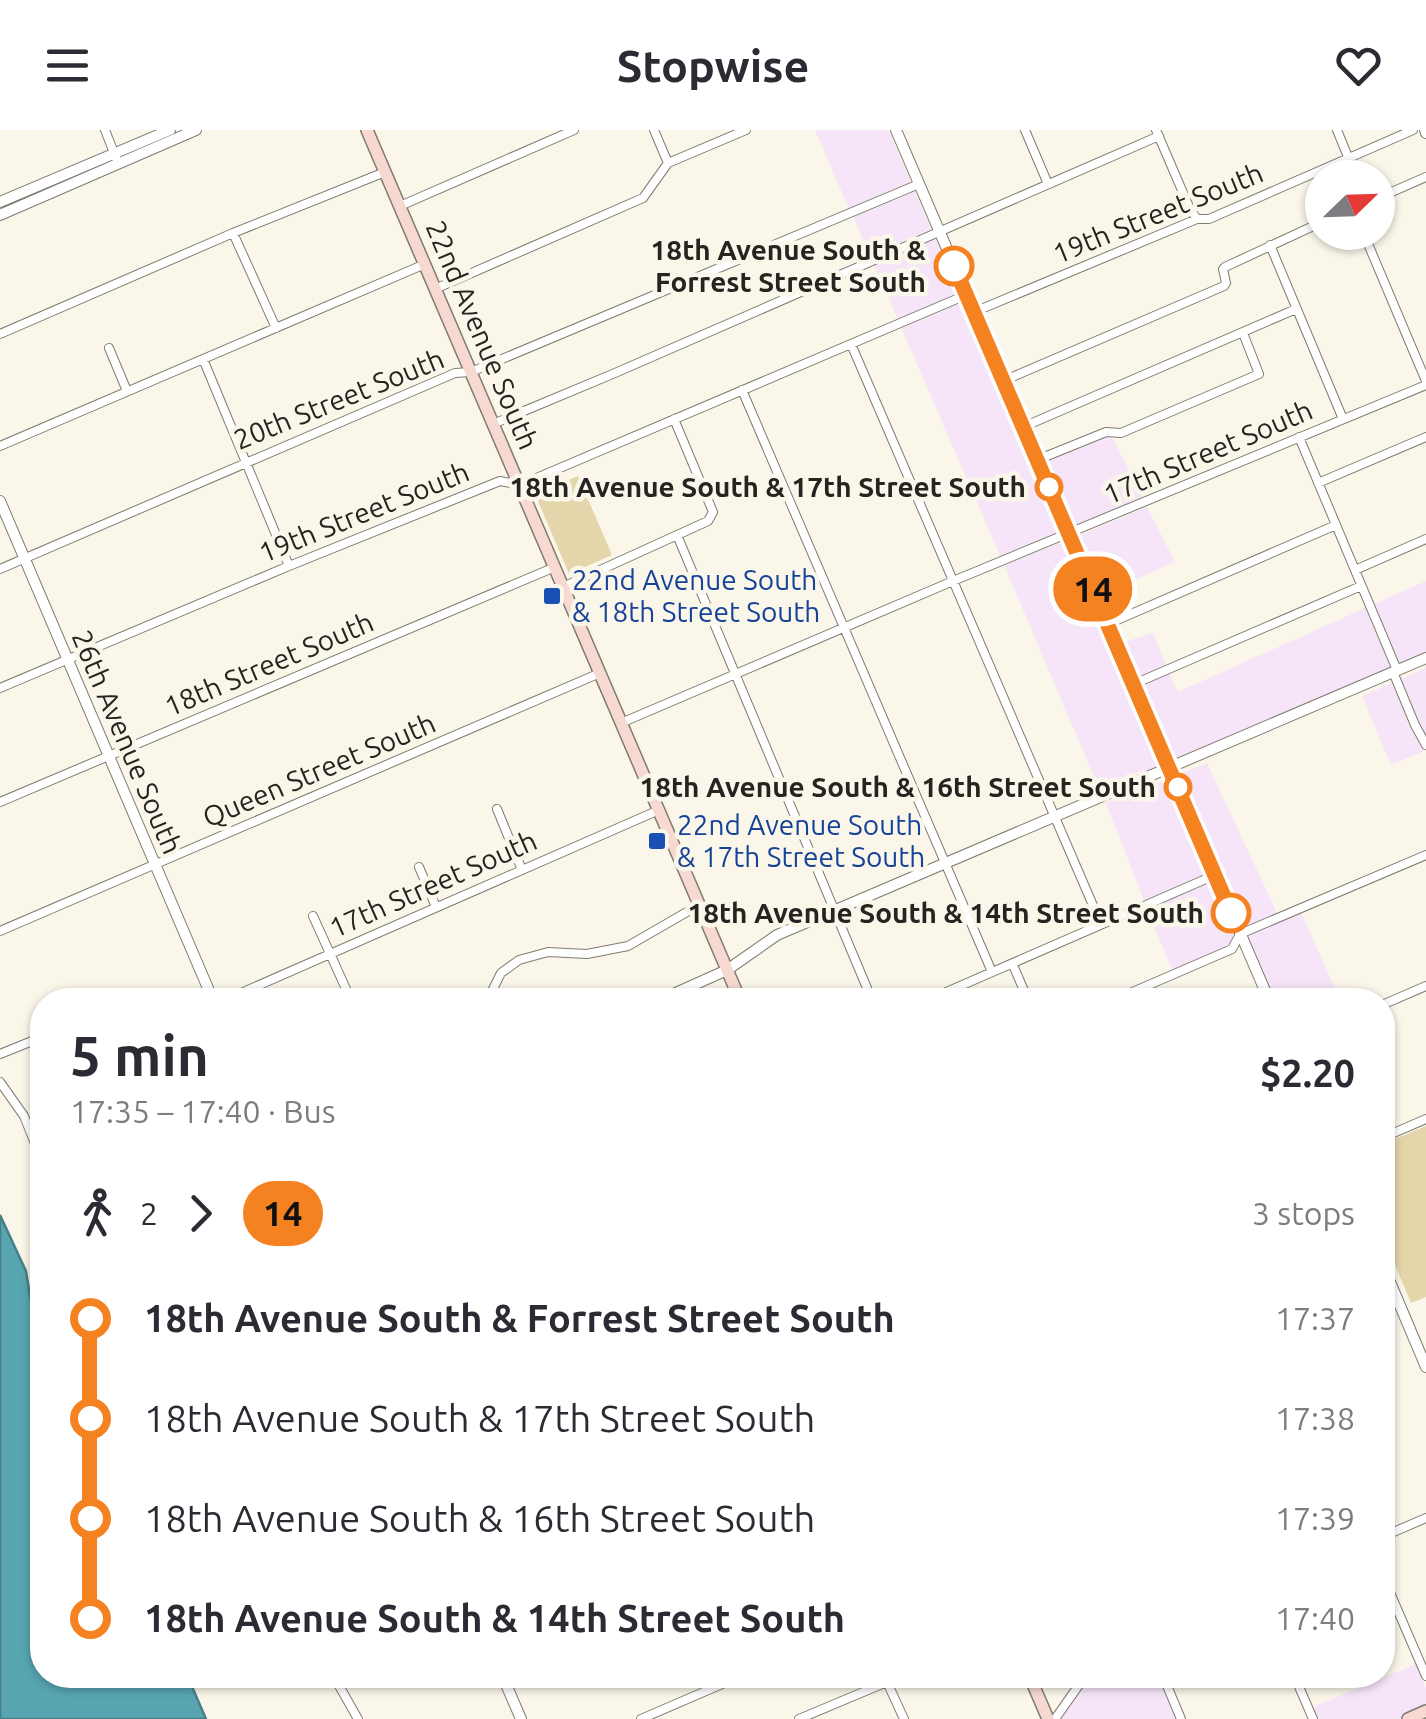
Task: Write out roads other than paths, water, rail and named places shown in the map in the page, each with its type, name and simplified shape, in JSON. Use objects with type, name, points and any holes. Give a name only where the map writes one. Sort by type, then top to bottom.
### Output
[{"type":"main road","name":"22nd Avenue South","points":[[371,131],[385,172],[735,988]]},
{"type":"main road","points":[[1036,1688],[1052,1719]]},
{"type":"main road","points":[[1408,1719],[1426,1712]]},
{"type":"street","points":[[104,130],[117,158]]},
{"type":"street","points":[[117,158],[170,130]]},
{"type":"street","points":[[1,206],[196,130]]},
{"type":"street","points":[[400,206],[574,130]]},
{"type":"street","points":[[654,130],[668,163]]},
{"type":"street","points":[[436,289],[642,198],[668,163],[746,130]]},
{"type":"street","points":[[896,130],[1263,988]]},
{"type":"street","points":[[1025,130],[1048,184]]},
{"type":"street","points":[[1337,130],[1348,157]]},
{"type":"street","name":"19th Street South","points":[[974,312],[1197,219],[1209,219],[1413,130]]},
{"type":"street","points":[[493,424],[615,374],[1158,133],[1197,219]]},
{"type":"street","points":[[0,334],[385,172]]},
{"type":"street","points":[[1395,191],[1426,177]]},
{"type":"street","name":"20th Street South","points":[[0,568],[455,372],[471,372],[919,184]]},
{"type":"street","points":[[1003,381],[1224,286],[1224,266],[1305,229]]},
{"type":"street","points":[[233,233],[276,328]]},
{"type":"street","points":[[1270,244],[1343,419]]},
{"type":"street","points":[[1371,250],[1426,383]]},
{"type":"street","points":[[0,446],[425,264]]},
{"type":"street","name":"19th Street South","points":[[0,688],[500,481],[520,485],[966,295]]},
{"type":"street","points":[[1023,428],[1296,309]]},
{"type":"street","points":[[1038,460],[1106,432],[1122,433],[1259,374],[1242,332]]},
{"type":"street","points":[[851,344],[1100,924]]},
{"type":"street","points":[[109,348],[127,391]]},
{"type":"street","points":[[203,359],[289,566]]},
{"type":"street","name":"17th Street South","points":[[622,723],[1426,383]]},
{"type":"street","points":[[742,390],[992,972]]},
{"type":"street","points":[[563,587],[708,521],[714,512],[674,419]]},
{"type":"street","points":[[1318,483],[1426,437]]},
{"type":"street","points":[[1299,438],[1426,745]]},
{"type":"street","name":"26th Avenue South","points":[[0,501],[208,988]]},
{"type":"street","points":[[1108,624],[1336,525]]},
{"type":"street","points":[[677,535],[867,988]]},
{"type":"street","points":[[1354,570],[1426,539]]},
{"type":"street","name":"18th Street South","points":[[0,802],[555,567]]},
{"type":"street","points":[[1134,684],[1361,586]]},
{"type":"street","points":[[687,988],[727,970],[777,935],[1426,658]]},
{"type":"street","name":"Queen Street South","points":[[0,931],[600,672]]},
{"type":"street","points":[[497,810],[522,870]]},
{"type":"street","name":"17th Street South","points":[[252,988],[659,810]]},
{"type":"street","points":[[1141,988],[1232,948],[1240,934],[1426,855]]},
{"type":"street","points":[[418,867],[436,907]]},
{"type":"street","points":[[955,988],[1215,875]]},
{"type":"street","points":[[494,988],[501,974],[519,960],[548,952],[587,954],[628,946],[700,905]]},
{"type":"street","points":[[313,916],[346,988]]},
{"type":"street","points":[[1013,965],[1023,988]]},
{"type":"street","points":[[1395,999],[1426,986]]},
{"type":"street","points":[[0,1054],[30,1042]]},
{"type":"street","points":[[0,1082],[30,1131]]},
{"type":"street","points":[[1395,1132],[1426,1119]]},
{"type":"street","points":[[1395,1293],[1426,1366]]},
{"type":"street","points":[[1395,1304],[1399,1302]]},
{"type":"street","points":[[1395,1531],[1426,1518]]},
{"type":"street","points":[[1395,1604],[1426,1676]]},
{"type":"street","points":[[340,1688],[358,1719]]},
{"type":"street","points":[[508,1688],[521,1719]]},
{"type":"street","points":[[641,1719],[713,1688]]},
{"type":"street","points":[[799,1719],[874,1688]]},
{"type":"street","points":[[891,1688],[904,1719]]},
{"type":"street","points":[[1052,1719],[1076,1688]]},
{"type":"street","points":[[1168,1688],[1181,1719]]},
{"type":"street","points":[[1300,1688],[1313,1719]]},
{"type":"water","points":[[0,1215],[26,1271],[30,1296],[30,1688],[193,1688],[206,1719],[0,1719]]},
{"type":"place","name":"18th Avenue South & Forrest Street South","points":[[954,266]]},
{"type":"place","name":"18th Avenue South & 17th Street South","points":[[1049,487]]},
{"type":"place","name":"22nd Avenue South & 18th Street South","points":[[552,596]]},
{"type":"place","name":"18th Avenue South & 16th Street South","points":[[1178,787]]},
{"type":"place","name":"22nd Avenue South & 17th Street South","points":[[657,841]]},
{"type":"place","name":"18th Avenue South & 14th Street South","points":[[1231,913]]}]
